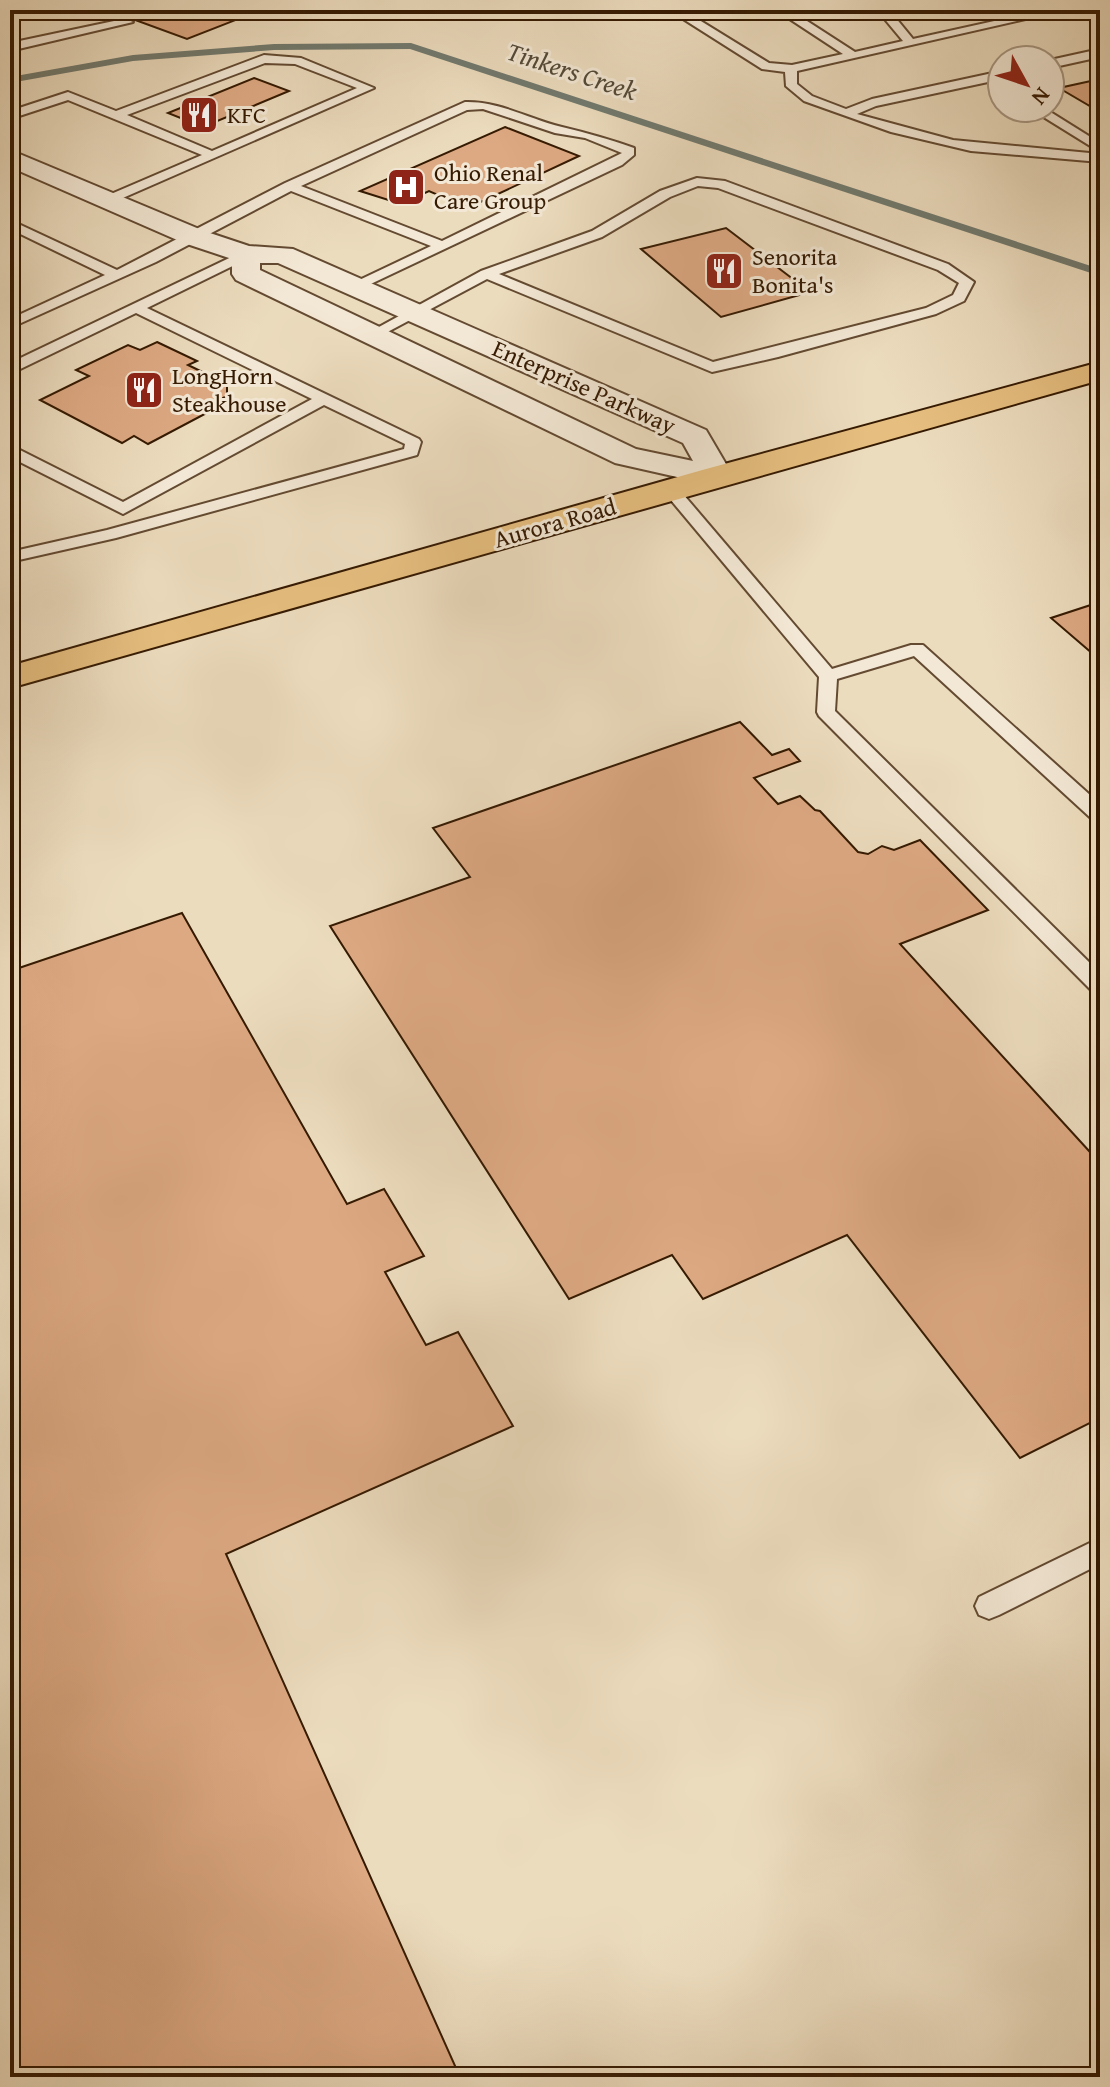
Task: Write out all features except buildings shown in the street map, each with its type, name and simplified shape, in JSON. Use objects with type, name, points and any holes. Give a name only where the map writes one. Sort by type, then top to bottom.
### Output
[{"type":"main road","name":"Aurora Road","points":[[10,677],[717,476],[1100,371]]},
{"type":"street","name":"Enterprise Parkway","points":[[10,158],[194,237],[246,254],[283,255],[695,437],[717,476]]},
{"type":"street","name":"Enterprise Parkway","points":[[246,254],[246,274],[375,333],[626,456],[717,476]]},
{"type":"lane","points":[[10,47],[127,22],[94,10]]},
{"type":"lane","points":[[675,10],[766,66],[792,69],[1036,12],[1059,10]]},
{"type":"lane","points":[[782,10],[851,54]]},
{"type":"lane","points":[[893,10],[889,17],[910,42]]},
{"type":"lane","points":[[1066,60],[1100,53]]},
{"type":"lane","points":[[109,200],[368,88],[297,61],[264,59],[116,115]]},
{"type":"lane","points":[[792,69],[790,82],[794,91],[848,113],[951,144],[1100,158]]},
{"type":"lane","points":[[848,113],[872,103],[985,79]]},
{"type":"lane","points":[[10,115],[68,96],[212,155]]},
{"type":"lane","points":[[10,324],[117,275],[290,186],[441,114],[475,105],[559,130],[588,135],[629,151],[617,162],[358,286]]},
{"type":"lane","points":[[1061,124],[1100,148]]},
{"type":"lane","points":[[375,333],[486,274],[597,234],[665,194],[697,182],[720,184],[788,209],[943,267],[967,282],[959,298],[931,311],[773,354],[712,367],[486,274]]},
{"type":"lane","points":[[290,186],[443,246]]},
{"type":"lane","points":[[10,224],[117,275]]},
{"type":"lane","points":[[10,369],[246,254]]},
{"type":"lane","points":[[10,307],[28,316]]},
{"type":"lane","points":[[10,557],[150,523],[411,452],[413,442],[138,309]]},
{"type":"lane","points":[[123,509],[323,399]]},
{"type":"lane","points":[[10,451],[150,523]]},
{"type":"lane","points":[[671,490],[828,676],[826,712],[1100,986]]},
{"type":"lane","points":[[828,676],[917,649],[1100,815]]},
{"type":"lane","points":[[989,1606],[1100,1550]]},
{"type":"waterway","name":"Tinkers Creek","points":[[10,80],[133,58],[274,47],[411,46],[1100,273]]},
{"type":"place","name":"KFC","points":[[199,115]]},
{"type":"place","name":"Ohio Renal Care Group","points":[[406,187]]},
{"type":"place","name":"Senorita Bonita's","points":[[724,271]]},
{"type":"place","name":"LongHorn Steakhouse","points":[[144,390]]}]
